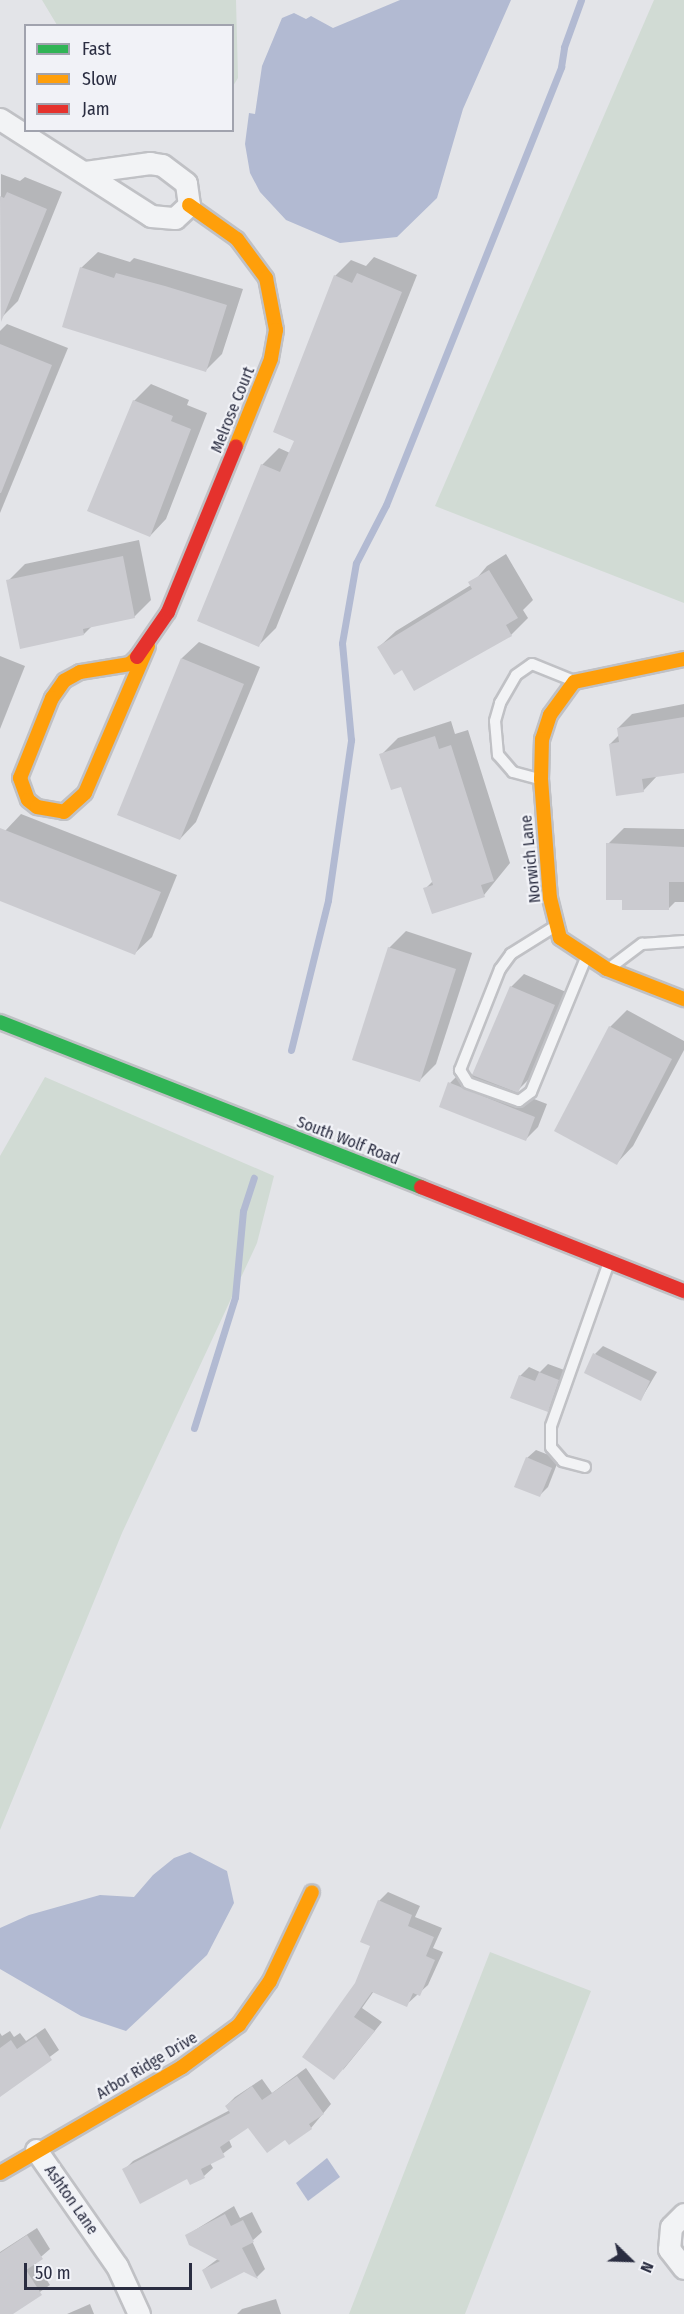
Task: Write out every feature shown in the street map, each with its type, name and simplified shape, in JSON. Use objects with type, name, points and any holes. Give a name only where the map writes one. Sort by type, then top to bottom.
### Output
[{"type":"street","points":[[0,119],[151,216],[175,218],[189,206],[186,183],[162,165],[150,163],[84,172]]},
{"type":"street","name":"Melrose Court","points":[[148,646],[130,664],[80,672],[64,681],[52,698],[20,778],[22,790],[37,807],[64,812],[85,793],[148,646],[168,612],[260,388],[276,330],[267,278],[254,259],[237,239],[189,206]]},
{"type":"street","points":[[574,682],[684,659]]},
{"type":"street","name":"Norwich Lane","points":[[574,682],[550,715],[542,739],[541,779],[550,898],[560,938],[608,969],[684,999]]},
{"type":"street","name":"South Wolf Road","points":[[0,1022],[684,1291]]},
{"type":"street","name":"Arbor Ridge Drive","points":[[0,2173],[182,2067],[239,2025],[270,1981],[312,1892]]},
{"type":"street","name":"Ashton Lane","points":[[36,2150],[117,2266],[139,2314]]},
{"type":"street","points":[[684,2214],[671,2228],[669,2249],[684,2268]]},
{"type":"lane","points":[[541,779],[513,772],[498,755],[495,721],[500,704],[516,675],[532,664],[574,682]]},
{"type":"lane","points":[[557,925],[511,954],[500,969],[460,1070],[468,1083],[519,1101],[531,1092],[587,956]]},
{"type":"lane","points":[[608,969],[642,944],[684,941]]},
{"type":"lane","points":[[585,1467],[562,1461],[551,1447],[551,1426],[609,1262]]},
{"type":"shaded area","points":[[42,0],[236,0],[238,78],[234,84],[234,24],[56,24]]},
{"type":"shaded area","points":[[654,0],[684,0],[684,603],[435,506]]},
{"type":"shaded area","points":[[45,1077],[274,1176],[257,1243],[122,1533],[0,1830],[0,1156]]},
{"type":"shaded area","points":[[490,1952],[591,1991],[465,2314],[349,2314]]},
{"type":"water","points":[[400,0],[511,0],[463,109],[437,198],[397,237],[340,243],[286,220],[260,192],[250,173],[245,144],[249,113],[255,114],[262,66],[282,18],[294,13],[306,19],[311,16],[333,28]]},
{"type":"water","points":[[190,1852],[227,1871],[234,1903],[207,1955],[126,2031],[81,2016],[0,1969],[0,1928],[29,1915],[100,1895],[134,1897],[153,1875],[174,1858]]},
{"type":"water","points":[[327,2158],[340,2177],[308,2201],[296,2183]]},
{"type":"building","points":[[7,192],[47,209],[1,322],[0,196],[4,198]]},
{"type":"building","points":[[80,267],[114,278],[116,273],[227,305],[206,372],[62,327]]},
{"type":"building","points":[[357,273],[402,292],[259,647],[197,621],[261,464],[280,472],[294,441],[273,432],[334,275],[352,283]]},
{"type":"building","points":[[0,344],[52,365],[1,493],[0,493]]},
{"type":"building","points":[[133,400],[173,416],[171,421],[191,429],[150,537],[87,511]]},
{"type":"building","points":[[123,556],[135,618],[83,629],[84,635],[20,649],[6,580]]},
{"type":"building","points":[[489,570],[518,618],[506,625],[512,636],[414,691],[402,670],[394,675],[377,647],[472,589],[468,582]]},
{"type":"building","points":[[181,658],[244,684],[180,840],[117,815]]},
{"type":"building","points":[[684,717],[684,773],[642,779],[644,792],[616,796],[609,744],[619,742],[617,728]]},
{"type":"building","points":[[435,736],[439,749],[451,745],[494,881],[481,885],[485,897],[432,914],[423,888],[433,885],[401,787],[391,790],[379,754]]},
{"type":"building","points":[[0,828],[161,892],[135,955],[0,901]]},
{"type":"building","points":[[606,843],[684,847],[684,882],[669,882],[669,910],[622,910],[622,900],[606,900]]},
{"type":"building","points":[[388,947],[456,969],[420,1082],[352,1060]]},
{"type":"building","points":[[510,986],[555,1005],[518,1093],[472,1075]]},
{"type":"building","points":[[609,1026],[672,1059],[617,1165],[554,1131]]},
{"type":"building","points":[[448,1082],[535,1117],[526,1141],[439,1107]]},
{"type":"building","points":[[593,1353],[650,1381],[641,1401],[584,1373]]},
{"type":"building","points":[[539,1372],[559,1380],[548,1412],[510,1398],[519,1375],[535,1381]]},
{"type":"building","points":[[526,1457],[552,1468],[540,1497],[514,1487]]},
{"type":"building","points":[[378,1900],[412,1915],[408,1926],[434,1937],[426,1956],[435,1960],[420,1996],[413,1993],[407,2007],[372,1992],[354,2017],[375,2031],[334,2080],[302,2057],[355,1983],[370,1946],[360,1942]]},
{"type":"building","points":[[36,2036],[52,2060],[0,2097],[0,2048],[11,2040],[17,2049]]},
{"type":"building","points":[[297,2076],[324,2114],[309,2124],[312,2129],[289,2145],[285,2140],[267,2153],[248,2128],[220,2147],[225,2157],[201,2169],[205,2178],[190,2185],[187,2179],[140,2204],[122,2169],[230,2113],[225,2106],[252,2086],[262,2100]]},
{"type":"building","points":[[225,2214],[231,2226],[243,2220],[254,2242],[242,2248],[258,2279],[244,2272],[211,2289],[202,2270],[220,2261],[189,2245],[185,2235]]},
{"type":"building","points":[[27,2235],[43,2259],[26,2270],[42,2295],[13,2314],[0,2314],[0,2253]]},
{"type":"waterway","points":[[291,1050],[328,900],[351,740],[342,643],[356,563],[386,505],[561,67],[564,47],[581,0]]},
{"type":"waterway","points":[[194,1428],[235,1297],[243,1211],[254,1178]]},
{"type":"traffic: fast","points":[[0,1022],[421,1187]]},
{"type":"traffic: slow","points":[[189,205],[237,239],[266,278],[276,330],[271,359],[236,446]]},
{"type":"traffic: slow","points":[[137,657],[130,664],[80,672],[64,681],[52,698],[20,778],[28,800],[37,807],[64,812],[85,793],[148,646]]},
{"type":"traffic: slow","points":[[684,659],[574,682],[550,715],[542,739],[541,779],[550,898],[560,938],[607,969],[684,999]]},
{"type":"traffic: slow","points":[[0,2173],[182,2067],[239,2025],[270,1981],[312,1892]]},
{"type":"traffic: jam","points":[[137,657],[168,612],[236,446]]},
{"type":"traffic: jam","points":[[421,1187],[684,1291]]}]
